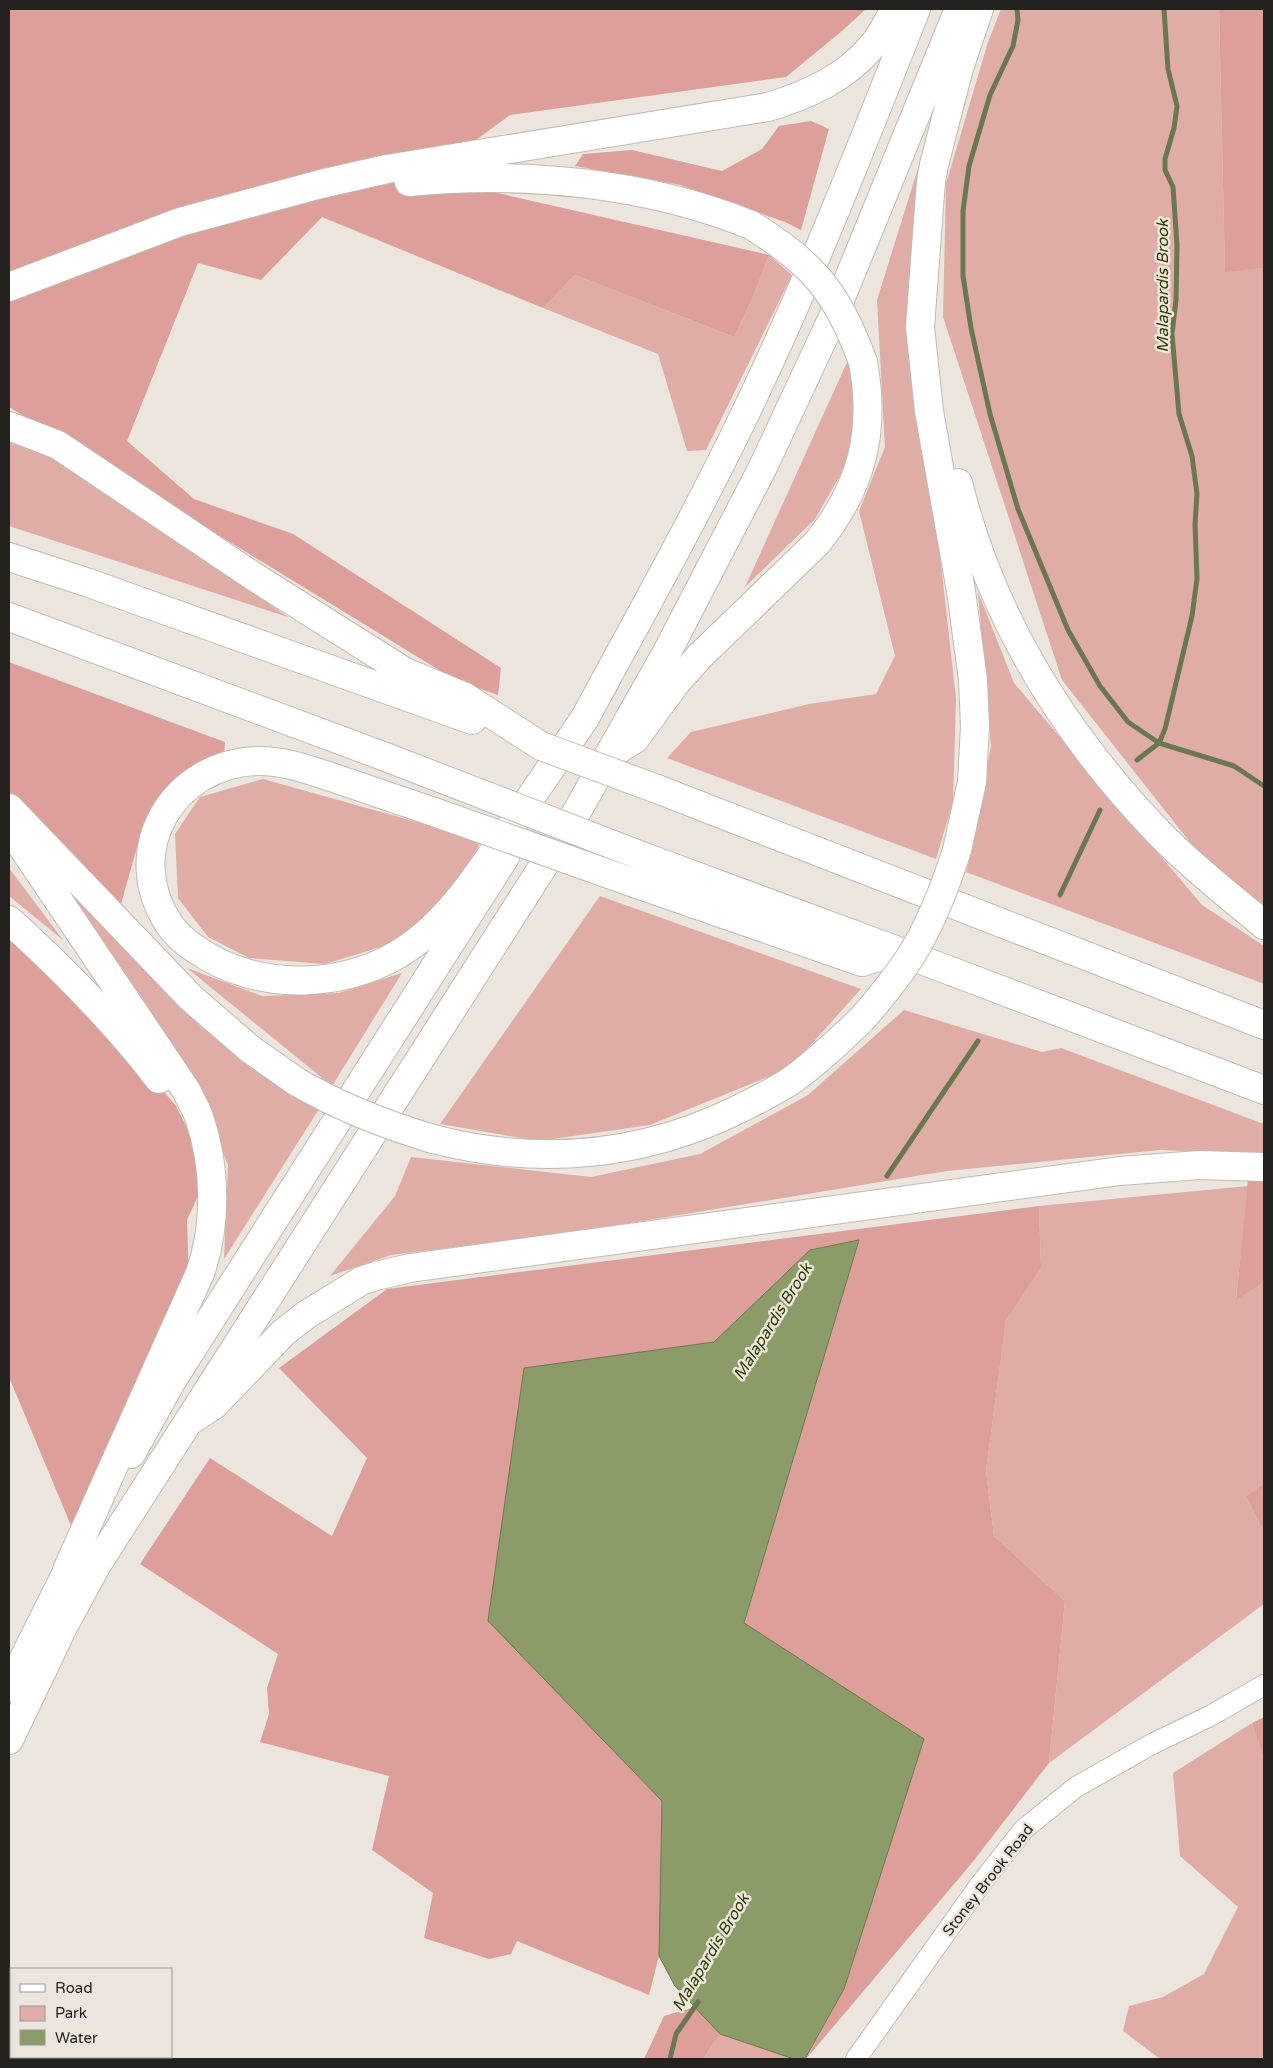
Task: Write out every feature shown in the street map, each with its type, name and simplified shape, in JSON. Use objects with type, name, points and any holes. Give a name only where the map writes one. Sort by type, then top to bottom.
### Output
[{"type":"main road","points":[[9,287],[180,222],[259,200],[387,169],[768,107],[790,101],[822,87],[841,75],[859,60],[874,44],[895,9]]},
{"type":"main road","points":[[67,1570],[171,1382],[511,847],[585,718],[683,536],[754,394],[817,254],[916,9]]},
{"type":"main road","points":[[9,1740],[59,1635],[96,1566],[567,829],[611,754],[689,611],[802,385],[846,289],[959,9]]},
{"type":"main road","points":[[9,808],[191,998],[250,1049],[297,1082],[326,1099],[398,1129],[466,1148],[520,1154],[606,1151],[647,1144],[713,1122],[762,1098],[792,1080],[828,1052],[861,1020],[884,994],[909,959],[940,899],[957,850],[972,782],[975,726],[973,680],[961,591],[929,411],[920,327],[934,165],[959,68],[980,9]]},
{"type":"main road","points":[[259,200],[363,186],[436,180],[534,179],[591,185],[675,200],[717,211],[750,225],[780,243],[798,257],[833,296],[852,330],[863,362],[867,385],[869,419],[866,441],[857,474],[846,501],[817,543],[700,656],[675,684],[635,739],[611,754]]},
{"type":"main road","points":[[924,279],[926,319],[935,381],[965,509],[979,553],[1000,605],[1026,656],[1048,696],[1080,741],[1121,792],[1163,837],[1264,925]]},
{"type":"main road","points":[[9,426],[58,445],[253,576],[405,672],[465,697],[541,746]]},
{"type":"main road","points":[[9,557],[86,582],[412,697],[657,789],[1264,1025]]},
{"type":"main road","points":[[9,617],[383,756],[647,858],[1264,1090]]},
{"type":"main road","points":[[585,718],[483,868],[462,895],[412,945],[373,967],[340,977],[310,980],[278,979],[235,970],[209,958],[186,943],[170,927],[155,896],[151,873],[151,856],[154,841],[164,814],[184,788],[221,767],[239,762],[260,761],[289,764],[434,812],[637,884],[862,962],[898,951]]},
{"type":"main road","points":[[9,828],[186,1090],[199,1116],[205,1138],[211,1188],[211,1229],[200,1273],[67,1570],[9,1688]]},
{"type":"main road","points":[[9,920],[52,958],[84,991],[133,1046],[162,1083],[185,1115],[196,1138],[211,1188]]},
{"type":"main road","points":[[188,1422],[214,1405],[283,1333],[306,1314],[361,1282],[376,1276],[410,1268],[1120,1171],[1199,1165],[1264,1167]]},
{"type":"street","name":"Stoney Brook Road","points":[[856,2059],[979,1886],[1024,1829],[1076,1787],[1152,1744],[1210,1716],[1264,1685]]},
{"type":"green space","points":[[1001,9],[1219,9],[1225,271],[1264,268],[1264,908],[1200,855],[1062,680],[943,317],[946,184],[988,42]]},
{"type":"green space","points":[[919,165],[914,339],[956,699],[953,802],[936,859],[667,758],[691,732],[809,704],[876,694],[895,656],[859,511],[885,447],[877,300]]},
{"type":"green space","points":[[769,255],[792,275],[706,450],[687,451],[658,354],[543,308],[575,275],[734,337],[753,297]]},
{"type":"green space","points":[[848,360],[859,419],[846,465],[815,519],[745,587]]},
{"type":"green space","points":[[9,441],[65,462],[288,617],[9,526]]},
{"type":"green space","points":[[978,592],[1014,683],[1202,905],[1264,946],[1264,984],[966,872],[991,746]]},
{"type":"green space","points":[[263,779],[481,840],[471,864],[445,901],[397,942],[325,964],[249,958],[208,937],[178,898],[175,834],[200,797]]},
{"type":"green space","points":[[9,868],[63,940],[9,896]]},
{"type":"green space","points":[[59,877],[201,1027],[319,1109],[224,1259],[228,1165],[194,1082]]},
{"type":"green space","points":[[600,896],[861,989],[790,1068],[650,1125],[539,1141],[440,1124]]},
{"type":"green space","points":[[187,968],[262,996],[339,993],[402,973],[332,1086]]},
{"type":"green space","points":[[904,1010],[1042,1052],[1061,1048],[1264,1124],[1264,1154],[1160,1150],[947,1171],[576,1232],[391,1255],[330,1276],[395,1196],[411,1157],[591,1177],[700,1154],[808,1095]]},
{"type":"green space","points":[[1248,1186],[1236,1299],[1264,1282],[1264,1483],[1246,1496],[1264,1532],[1264,1604],[1049,1763],[1065,1601],[994,1536],[986,1471],[1006,1319],[1041,1268],[1039,1206]]},
{"type":"green space","points":[[1252,1723],[1264,1760],[1264,2059],[1160,2059],[1123,2031],[1129,2006],[1163,1997],[1204,1974],[1238,1907],[1180,1856],[1173,1773]]},
{"type":"green space","points":[[720,2034],[794,2059],[703,2059]]},
{"type":"shaded area","points":[[9,9],[866,9],[786,77],[510,115],[469,145],[480,189],[769,255],[753,297],[734,337],[575,275],[543,308],[322,217],[261,280],[198,263],[127,441],[194,499],[293,534],[501,668],[498,695],[457,681],[9,407]]},
{"type":"shaded area","points":[[1219,9],[1264,9],[1264,268],[1225,272]]},
{"type":"shaded area","points":[[811,121],[829,129],[801,230],[785,222],[680,185],[575,166],[583,154],[632,150],[722,171],[762,149],[779,126]]},
{"type":"shaded area","points":[[9,662],[225,742],[224,755],[172,782],[137,847],[119,911],[9,791]]},
{"type":"shaded area","points":[[9,933],[82,997],[176,1106],[195,1144],[204,1183],[187,1220],[189,1283],[72,1528],[9,1377]]},
{"type":"shaded area","points":[[1248,1180],[1264,1182],[1264,1282],[1236,1300]]},
{"type":"shaded area","points":[[1039,1206],[1041,1268],[1006,1320],[986,1471],[994,1536],[1065,1601],[1049,1763],[971,1864],[806,2059],[844,1989],[924,1739],[744,1624],[859,1240],[810,1250],[714,1342],[524,1368],[489,1621],[662,1801],[659,1956],[649,1995],[517,1941],[511,1954],[489,1959],[424,1938],[433,1893],[372,1850],[389,1776],[260,1742],[269,1714],[267,1688],[278,1654],[140,1564],[210,1458],[332,1536],[367,1458],[279,1368],[387,1289]]},
{"type":"shaded area","points":[[1264,1483],[1264,1532],[1246,1496]]},
{"type":"shaded area","points":[[1264,1717],[1264,1760],[1252,1723]]},
{"type":"shaded area","points":[[695,2007],[720,2034],[703,2059],[644,2059],[664,2016]]},
{"type":"water","points":[[859,1240],[744,1623],[924,1739],[844,1989],[805,2059],[794,2059],[720,2034],[675,1986],[659,1956],[662,1801],[488,1621],[524,1368],[714,1342],[810,1250]]},
{"type":"waterway","points":[[1017,9],[1018,20],[1013,46],[990,95],[969,166],[963,211],[963,276],[971,328],[990,414],[1018,509],[1068,630],[1100,686],[1128,722],[1159,743],[1234,766],[1264,786]]},
{"type":"waterway","name":"Malapardis Brook","points":[[1137,760],[1159,743],[1165,729],[1192,616],[1197,579],[1195,524],[1197,494],[1192,456],[1179,414],[1172,334],[1176,300],[1177,245],[1173,187],[1165,170],[1165,159],[1174,128],[1177,106],[1168,69],[1164,9]]},
{"type":"waterway","name":"Malapardis Brook","points":[[1060,895],[1100,810]]},
{"type":"waterway","name":"Malapardis Brook","points":[[887,1176],[978,1041]]},
{"type":"waterway","name":"Malapardis Brook","points":[[670,2059],[676,2034],[698,2002]]}]
